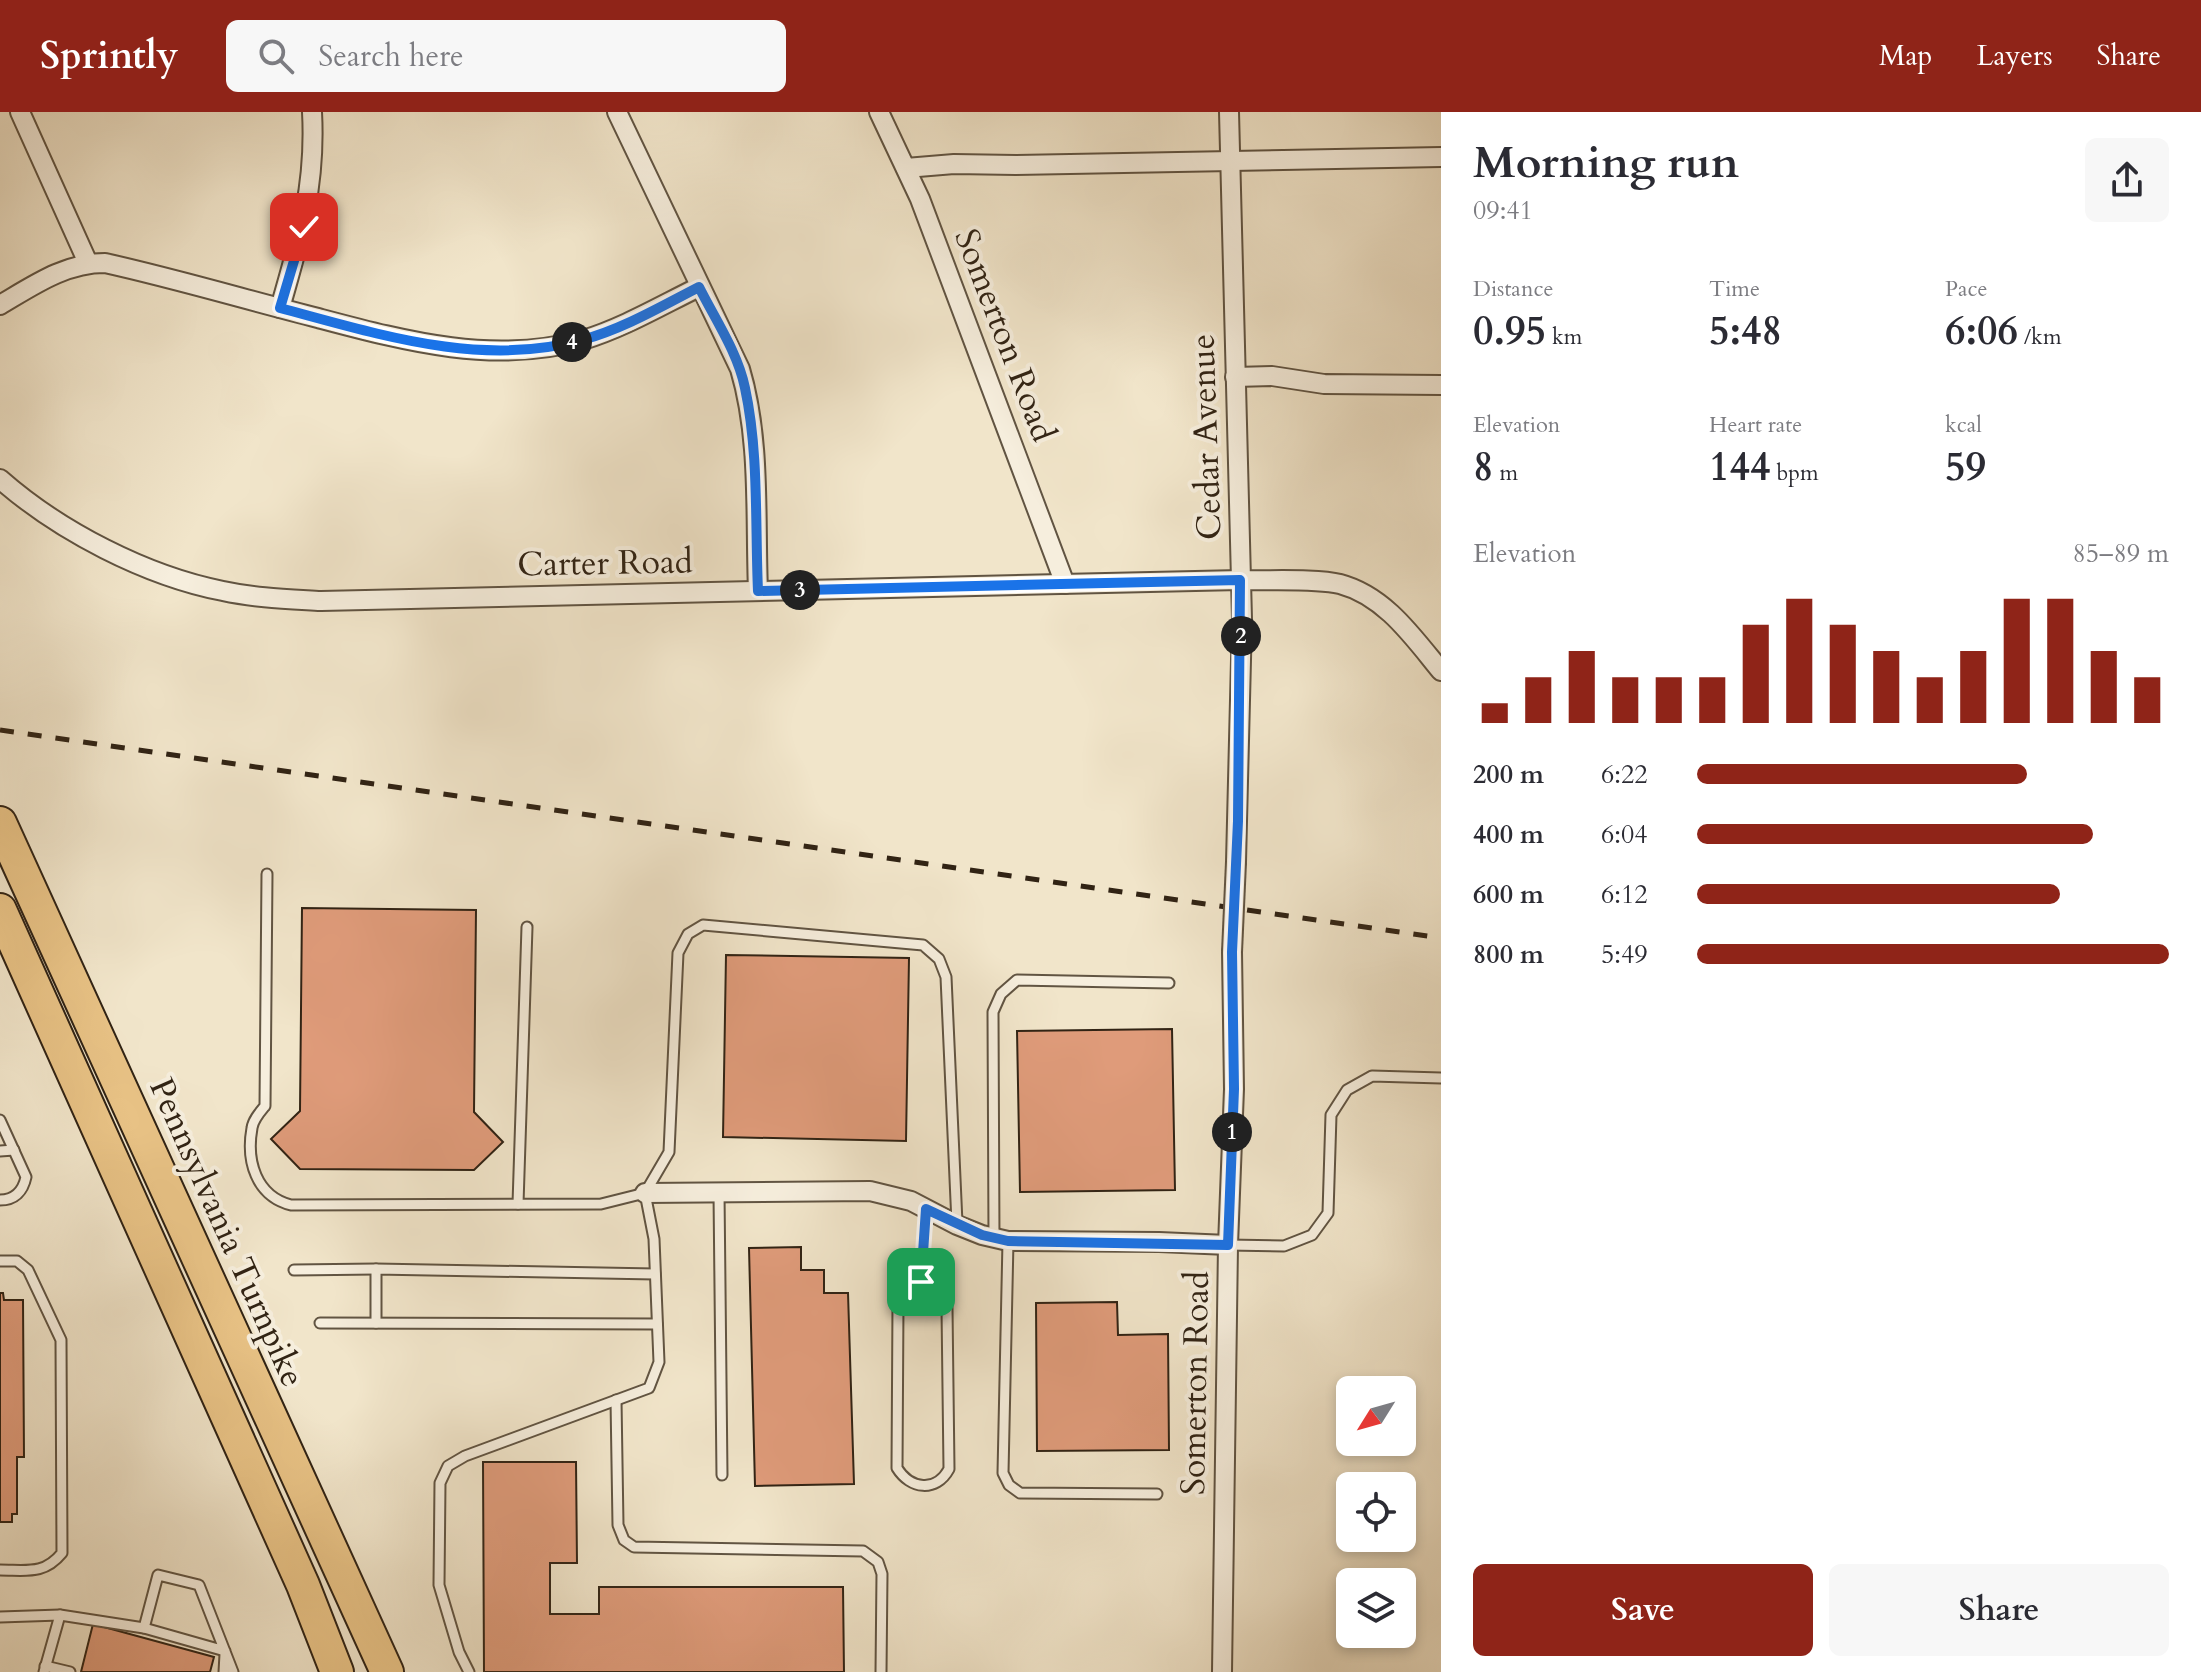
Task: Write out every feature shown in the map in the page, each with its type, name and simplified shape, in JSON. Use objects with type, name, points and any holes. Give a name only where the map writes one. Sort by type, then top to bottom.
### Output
[{"type":"highway","name":"Pennsylvania Turnpike","points":[[0,823],[387,1672]]},
{"type":"highway","points":[[0,910],[303,1585],[337,1672]]},
{"type":"street","points":[[20,112],[88,263]]},
{"type":"street","points":[[280,308],[304,227],[310,192],[312,112]]},
{"type":"street","points":[[617,112],[740,369],[752,441],[758,591]]},
{"type":"street","name":"Somerton Road","points":[[879,112],[920,199],[1065,584]]},
{"type":"street","name":"Cedar Avenue","points":[[1229,112],[1240,580],[1232,952]]},
{"type":"street","points":[[906,168],[954,164],[1441,157]]},
{"type":"street","points":[[0,305],[49,276],[88,263],[105,263],[431,346],[467,351],[555,346],[583,340],[699,287]]},
{"type":"street","points":[[1235,377],[1272,376],[1324,384],[1441,385]]},
{"type":"street","name":"Carter Road","points":[[0,479],[47,515],[119,554],[197,585],[245,595],[321,601],[1240,580],[1338,584],[1371,597],[1404,626],[1441,671]]},
{"type":"street","name":"Somerton Road","points":[[1222,1672],[1228,1245],[1234,1089],[1232,952]]},
{"type":"street","points":[[645,1193],[870,1191],[911,1201],[957,1225],[1001,1239],[1228,1245]]},
{"type":"lane","points":[[267,874],[265,1106],[252,1125],[251,1167],[262,1189],[275,1201],[291,1205],[601,1204],[645,1193]]},
{"type":"lane","points":[[469,1672],[459,1652],[439,1585],[440,1483],[448,1466],[465,1456],[649,1388],[659,1362],[654,1239],[645,1193],[669,1152],[678,953],[688,934],[703,925],[923,945],[939,959],[946,977],[957,1225]]},
{"type":"lane","points":[[518,1204],[527,927]]},
{"type":"lane","points":[[1157,1494],[1020,1493],[1009,1485],[1003,1473],[1001,1239],[993,1012],[1001,994],[1017,980],[1169,983]]},
{"type":"lane","points":[[1228,1245],[1284,1246],[1312,1235],[1328,1213],[1331,1115],[1347,1090],[1372,1076],[1441,1078]]},
{"type":"lane","points":[[0,1120],[26,1177],[23,1189],[9,1200],[0,1200]]},
{"type":"lane","points":[[0,1151],[14,1150]]},
{"type":"lane","points":[[719,1193],[722,1475]]},
{"type":"lane","points":[[921,1282],[947,1308],[949,1469],[943,1480],[934,1485],[915,1484],[903,1479],[897,1468],[898,1304],[921,1282],[926,1209]]},
{"type":"lane","points":[[0,1261],[17,1261],[28,1270],[61,1340],[62,1553],[52,1565],[35,1571],[0,1570]]},
{"type":"lane","points":[[376,1269],[376,1323]]},
{"type":"lane","points":[[294,1270],[655,1274]]},
{"type":"lane","points":[[320,1323],[657,1324]]},
{"type":"lane","points":[[616,1400],[618,1525],[624,1540],[634,1547],[863,1551],[878,1562],[882,1574],[881,1672]]},
{"type":"lane","points":[[144,1628],[158,1575],[199,1585],[233,1672]]},
{"type":"lane","points":[[60,1615],[45,1669],[70,1672]]},
{"type":"lane","points":[[0,1617],[60,1615],[144,1628],[225,1651]]},
{"type":"lane","points":[[224,1672],[225,1651]]},
{"type":"building","points":[[302,908],[476,910],[474,1112],[503,1142],[474,1170],[300,1169],[271,1139],[300,1111]]},
{"type":"building","points":[[726,955],[909,958],[906,1141],[723,1137]]},
{"type":"building","points":[[1172,1029],[1175,1190],[1020,1192],[1017,1031]]},
{"type":"building","points":[[801,1247],[801,1270],[824,1270],[824,1293],[848,1293],[854,1484],[755,1486],[749,1248]]},
{"type":"building","points":[[0,1293],[3,1293],[4,1300],[23,1300],[24,1457],[17,1457],[17,1514],[12,1514],[12,1522],[0,1522]]},
{"type":"building","points":[[1117,1302],[1118,1335],[1168,1334],[1169,1450],[1037,1451],[1036,1303]]},
{"type":"building","points":[[483,1462],[576,1462],[577,1563],[550,1563],[550,1614],[599,1614],[599,1587],[843,1587],[844,1672],[484,1672]]},
{"type":"building","points":[[93,1624],[214,1657],[210,1672],[81,1672]]},
{"type":"railway","points":[[0,730],[1441,938]]},
{"type":"route","points":[[304,227],[280,308],[431,346],[467,351],[504,350],[555,346],[583,340],[699,287],[740,369],[745,387],[751,428],[758,591],[1240,580],[1238,821],[1232,952],[1234,1089],[1228,1245],[1008,1241],[982,1235],[926,1209],[921,1282]]}]
